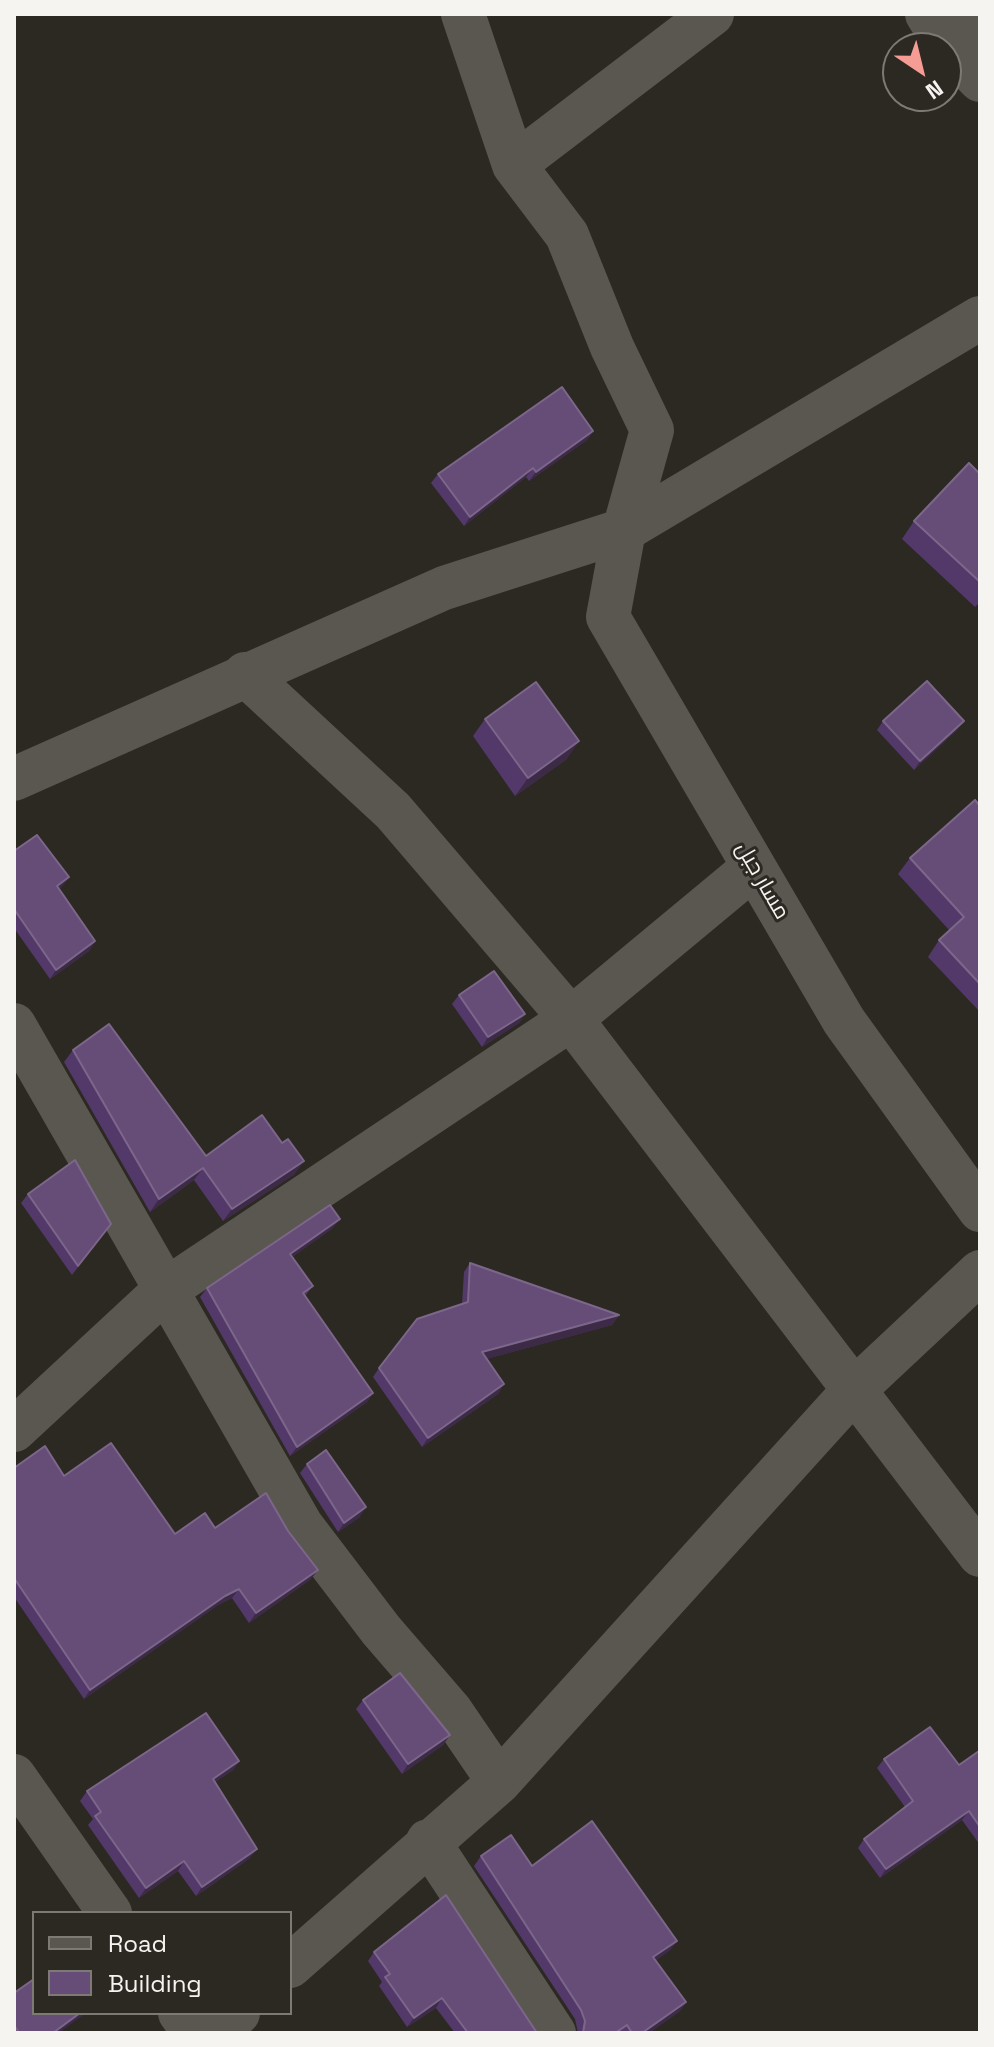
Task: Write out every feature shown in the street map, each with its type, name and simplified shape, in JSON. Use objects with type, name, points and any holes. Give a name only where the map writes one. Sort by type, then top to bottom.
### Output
[{"type":"street","name":"مسار جبل","points":[[463,14],[514,165],[567,235],[612,347],[652,430],[624,530],[608,617],[844,1021],[980,1210]]},
{"type":"street","points":[[514,165],[712,14]]},
{"type":"street","points":[[980,19],[936,30],[980,80]]},
{"type":"street","points":[[14,779],[444,588],[624,530],[980,318]]},
{"type":"street","points":[[245,674],[393,811],[571,1019],[980,1555]]},
{"type":"street","points":[[14,1430],[164,1291],[571,1019],[754,867]]},
{"type":"street","points":[[14,1025],[301,1525],[381,1630],[450,1710],[499,1782]]},
{"type":"street","points":[[292,1964],[428,1841],[499,1782],[854,1390],[980,1272]]},
{"type":"street","points":[[14,1776],[109,1911]]},
{"type":"street","points":[[428,1841],[554,2033]]},
{"type":"street","points":[[181,2015],[194,2033]]},
{"type":"street","points":[[216,2033],[236,2015]]},
{"type":"building","points":[[562,387],[593,431],[536,472],[533,468],[470,517],[438,474]]},
{"type":"building","points":[[969,463],[980,474],[980,582],[914,521]]},
{"type":"building","points":[[927,681],[964,721],[920,761],[883,721]]},
{"type":"building","points":[[536,682],[579,741],[528,778],[485,719]]},
{"type":"building","points":[[975,800],[980,806],[980,984],[939,940],[964,917],[910,858]]},
{"type":"building","points":[[37,835],[69,877],[57,886],[95,941],[56,970],[14,909],[14,851]]},
{"type":"building","points":[[494,971],[525,1014],[488,1037],[459,995]]},
{"type":"building","points":[[109,1024],[206,1156],[262,1115],[282,1143],[288,1139],[304,1161],[232,1209],[203,1168],[159,1199],[73,1050]]},
{"type":"building","points":[[75,1160],[111,1224],[78,1266],[28,1194]]},
{"type":"building","points":[[330,1205],[340,1219],[290,1254],[313,1286],[303,1293],[373,1393],[297,1447],[207,1288]]},
{"type":"building","points":[[470,1263],[619,1315],[482,1352],[504,1384],[428,1438],[379,1368],[417,1319],[468,1302]]},
{"type":"building","points":[[111,1443],[175,1534],[205,1513],[215,1528],[266,1493],[288,1531],[318,1570],[256,1613],[239,1589],[225,1596],[90,1690],[14,1578],[14,1468],[45,1446],[64,1476]]},
{"type":"building","points":[[326,1450],[366,1507],[344,1523],[307,1464]]},
{"type":"building","points":[[400,1673],[450,1735],[408,1764],[363,1700]]},
{"type":"building","points":[[206,1713],[239,1761],[213,1779],[257,1849],[202,1887],[184,1861],[146,1888],[95,1816],[101,1812],[87,1791]]},
{"type":"building","points":[[930,1727],[959,1765],[980,1752],[980,1827],[969,1811],[886,1869],[864,1839],[913,1801],[884,1759]]},
{"type":"building","points":[[592,1821],[677,1941],[653,1957],[686,2002],[642,2033],[632,2033],[627,2025],[615,2033],[583,2033],[585,2021],[581,2010],[481,1856],[511,1835],[532,1866]]},
{"type":"building","points":[[446,1895],[537,2033],[468,2033],[442,1998],[414,2018],[385,1977],[390,1974],[374,1952]]},
{"type":"building","points":[[32,1980],[32,2015],[77,2015],[53,2033],[19,2033],[14,2025],[14,1993]]}]
